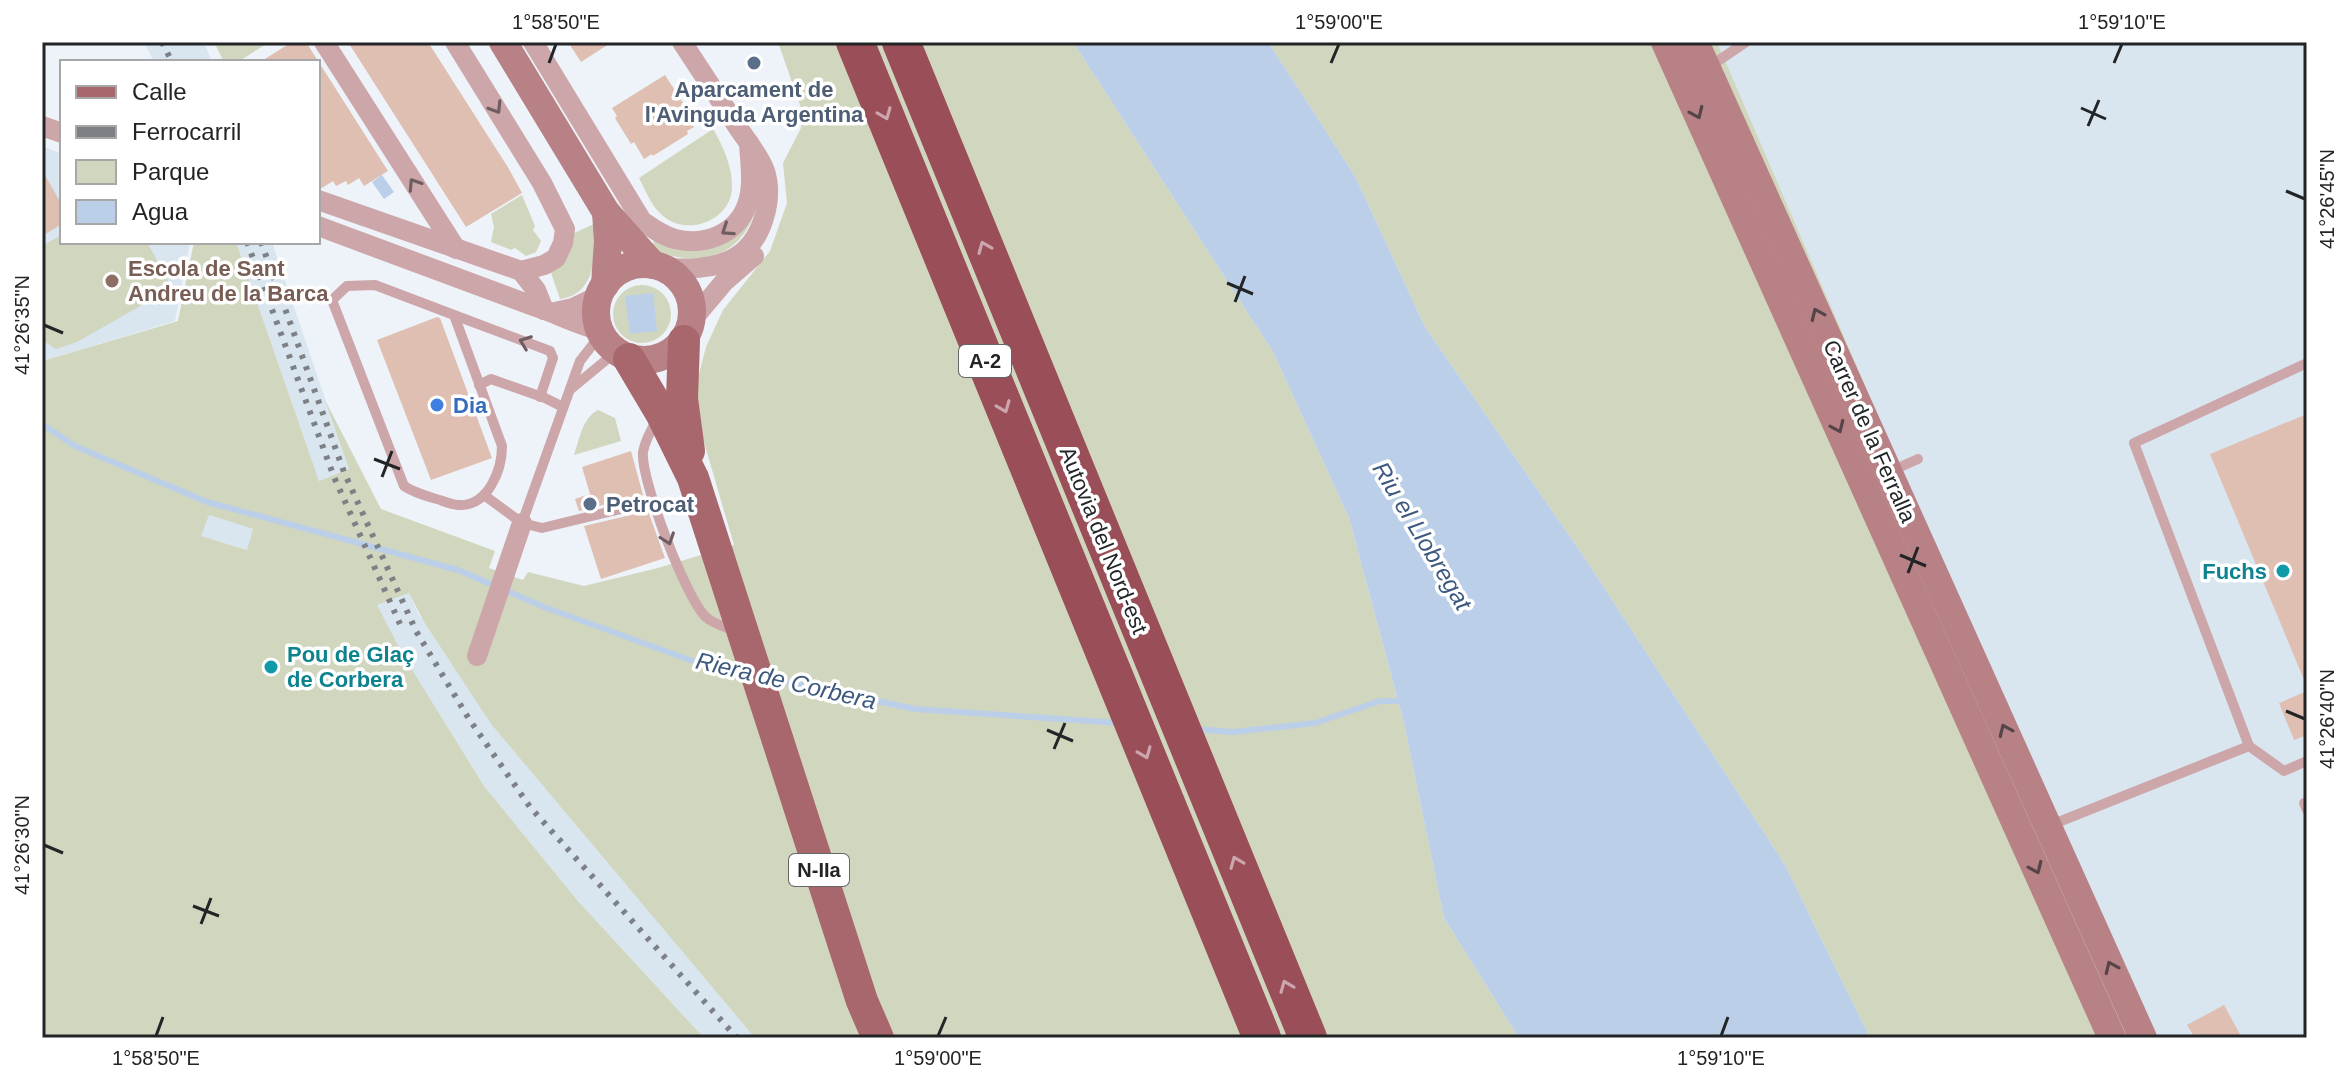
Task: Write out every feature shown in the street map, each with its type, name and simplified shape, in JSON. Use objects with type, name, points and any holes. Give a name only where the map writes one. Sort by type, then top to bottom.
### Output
[{"type":"highway","name":"Autovia del Nord-est","points":[[855,42],[1262,1038]]},
{"type":"highway","name":"Autovia del Nord-est","points":[[901,42],[1308,1038]]},
{"type":"main road","name":"N-IIa","points":[[688,330],[682,399],[693,478]]},
{"type":"main road","name":"N-IIa","points":[[612,344],[661,413],[693,478],[862,1001],[878,1038]]},
{"type":"street","points":[[324,42],[456,249]]},
{"type":"street","points":[[455,42],[542,183],[565,229],[556,258],[521,271]]},
{"type":"street","points":[[503,42],[606,212],[658,267]]},
{"type":"street","points":[[533,42],[642,221],[660,233],[674,239],[712,239],[740,221],[748,203],[751,153]]},
{"type":"street","points":[[550,311],[602,290],[617,271],[627,267],[687,269],[715,265],[737,257],[765,219],[765,170],[751,153],[682,42]]},
{"type":"street","name":"Carrer de la Ferralla","points":[[1665,42],[1695,75],[2035,832],[2143,1038]]},
{"type":"street","name":"Carrer de la Ferralla","points":[[1695,42],[1695,75]]},
{"type":"street","points":[[320,227],[550,311],[612,344],[655,359],[668,354],[724,282],[753,258],[775,223],[779,187],[776,171],[765,152],[751,153]]},
{"type":"street","points":[[320,201],[521,271],[550,311]]},
{"type":"street","points":[[606,212],[608,241],[602,290],[595,312],[612,344]]},
{"type":"street","name":"N-IIa","points":[[658,267],[673,274],[687,292],[688,330]]},
{"type":"street","points":[[477,656],[522,523]]},
{"type":"street","name":"Carrer de la Ferralla","points":[[2035,832],[2112,1038]]},
{"type":"lane","points":[[1695,75],[1746,42]]},
{"type":"lane","points":[[454,315],[502,446],[502,464],[484,495],[460,506],[413,492],[404,486],[332,300],[347,286],[375,285],[550,351],[553,358],[540,397]]},
{"type":"lane","points":[[522,523],[580,361],[612,344]]},
{"type":"lane","points":[[569,390],[612,344]]},
{"type":"lane","points":[[2307,363],[2134,443],[2249,746],[2284,771],[2307,761]]},
{"type":"lane","points":[[479,385],[491,379],[563,407]]},
{"type":"lane","points":[[661,413],[643,453],[646,475],[671,550],[695,605],[708,619],[747,643]]},
{"type":"lane","points":[[1876,477],[1918,459]]},
{"type":"lane","points":[[484,495],[522,523],[542,528],[654,501]]},
{"type":"lane","points":[[2035,832],[2249,746]]},
{"type":"shaded area","points":[[144,42],[204,42],[211,60],[153,60]]},
{"type":"shaded area","points":[[1717,42],[2307,42],[2307,1038],[2157,1038],[1905,478]]},
{"type":"shaded area","name":"Escola de Sant Andreu de la Barca","points":[[42,146],[60,153],[60,244],[190,244],[175,321],[46,360],[42,357]]},
{"type":"shaded area","points":[[237,244],[273,244],[349,469],[319,481]]},
{"type":"shaded area","points":[[209,515],[253,529],[248,550],[200,536]]},
{"type":"shaded area","points":[[409,593],[418,613],[491,724],[755,1038],[704,1038],[577,900],[484,786],[403,655],[376,605]]},
{"type":"green space","points":[[214,42],[269,42],[241,60],[223,60]]},
{"type":"green space","points":[[778,42],[1073,42],[1273,352],[1349,518],[1404,723],[1444,918],[1519,1038],[755,1038],[491,724],[424,622],[409,593],[377,605],[403,655],[484,786],[577,900],[704,1038],[42,1038],[42,358],[46,360],[178,321],[194,244],[237,244],[319,481],[349,469],[325,400],[381,509],[495,551],[489,568],[523,580],[528,572],[584,586],[734,545],[692,401],[706,347],[723,310],[770,251],[787,203],[783,163],[801,128],[801,108]],"holes":[[[209,515],[253,529],[247,550],[201,536]]]},
{"type":"green space","points":[[1268,42],[1717,42],[1905,478],[2157,1038],[1870,1038],[1785,865],[1584,557],[1425,327],[1355,176]]},
{"type":"green space","points":[[713,129],[729,165],[732,180],[730,199],[716,217],[706,222],[683,225],[672,222],[655,207],[639,178]]},
{"type":"green space","points":[[522,195],[535,226],[533,230],[541,241],[536,252],[526,256],[515,248],[511,250],[491,242],[494,227],[491,214]]},
{"type":"green space","points":[[758,204],[751,223],[741,237],[730,248],[716,255],[685,258],[650,249],[655,239],[680,249]]},
{"type":"green space","points":[[596,223],[594,258],[588,280],[582,289],[560,299],[549,267],[568,236]]},
{"type":"green space","name":"Escola de Sant Andreu de la Barca","points":[[60,236],[60,244],[148,244],[172,288],[77,342],[56,349],[42,340],[42,246]]},
{"type":"green space","points":[[642,285],[653,287],[662,294],[669,303],[669,325],[662,334],[653,341],[642,343],[631,341],[622,334],[615,325],[613,314],[615,303],[622,294],[631,287]]},
{"type":"green space","points":[[598,410],[615,418],[621,441],[574,455],[585,423]]},
{"type":"water","name":"Riu el Llobregat","points":[[1073,42],[1268,42],[1355,176],[1425,327],[1584,557],[1785,865],[1870,1038],[1519,1038],[1444,918],[1404,723],[1349,518],[1273,352]]},
{"type":"water","points":[[382,175],[394,192],[384,199],[372,182]]},
{"type":"water","points":[[653,293],[657,331],[630,334],[625,296]]},
{"type":"building","points":[[292,42],[306,42],[317,60],[263,60]]},
{"type":"building","points":[[348,42],[428,42],[522,193],[466,227]]},
{"type":"building","points":[[568,42],[612,42],[581,62]]},
{"type":"building","points":[[320,64],[388,171],[364,186],[359,178],[348,185],[346,181],[336,186],[333,181],[322,188]]},
{"type":"building","points":[[665,75],[687,109],[684,111],[694,127],[687,131],[688,134],[644,159],[634,142],[631,144],[612,108]]},
{"type":"building","points":[[42,170],[60,202],[60,225],[42,236]]},
{"type":"building","name":"Dia","points":[[440,318],[492,458],[431,480],[377,340]]},
{"type":"building","name":"Fuchs","points":[[2307,414],[2307,687],[2210,454]]},
{"type":"building","points":[[631,451],[643,495],[579,511],[575,499],[590,494],[582,467]]},
{"type":"building","points":[[648,511],[665,558],[601,579],[584,526]]},
{"type":"building","points":[[2307,691],[2307,735],[2294,740],[2279,703]]},
{"type":"building","points":[[2224,1005],[2242,1038],[2195,1038],[2187,1025]]},
{"type":"waterway","name":"Riera de Corbera","points":[[42,424],[75,446],[207,502],[458,570],[544,607],[712,668],[744,674]]},
{"type":"waterway","name":"Riera de Corbera","points":[[767,678],[915,709],[1120,723]]},
{"type":"waterway","name":"Riera de Corbera","points":[[1195,729],[1233,732],[1315,723],[1380,701],[1403,701]]},
{"type":"railway","points":[[162,42],[171,60]]},
{"type":"railway","points":[[248,244],[334,477],[400,624]]},
{"type":"railway","points":[[262,244],[344,472],[416,631],[469,719],[530,807],[737,1038]]},
{"type":"place","name":"Aparcament de l'Avinguda Argentina","points":[[754,63]]},
{"type":"place","name":"Escola de Sant Andreu de la Barca","points":[[112,281]]},
{"type":"place","name":"Dia","points":[[437,405]]},
{"type":"place","name":"Petrocat","points":[[590,504]]},
{"type":"place","name":"Fuchs","points":[[2283,571]]},
{"type":"place","name":"Pou de Glaç de Corbera","points":[[271,667]]}]
